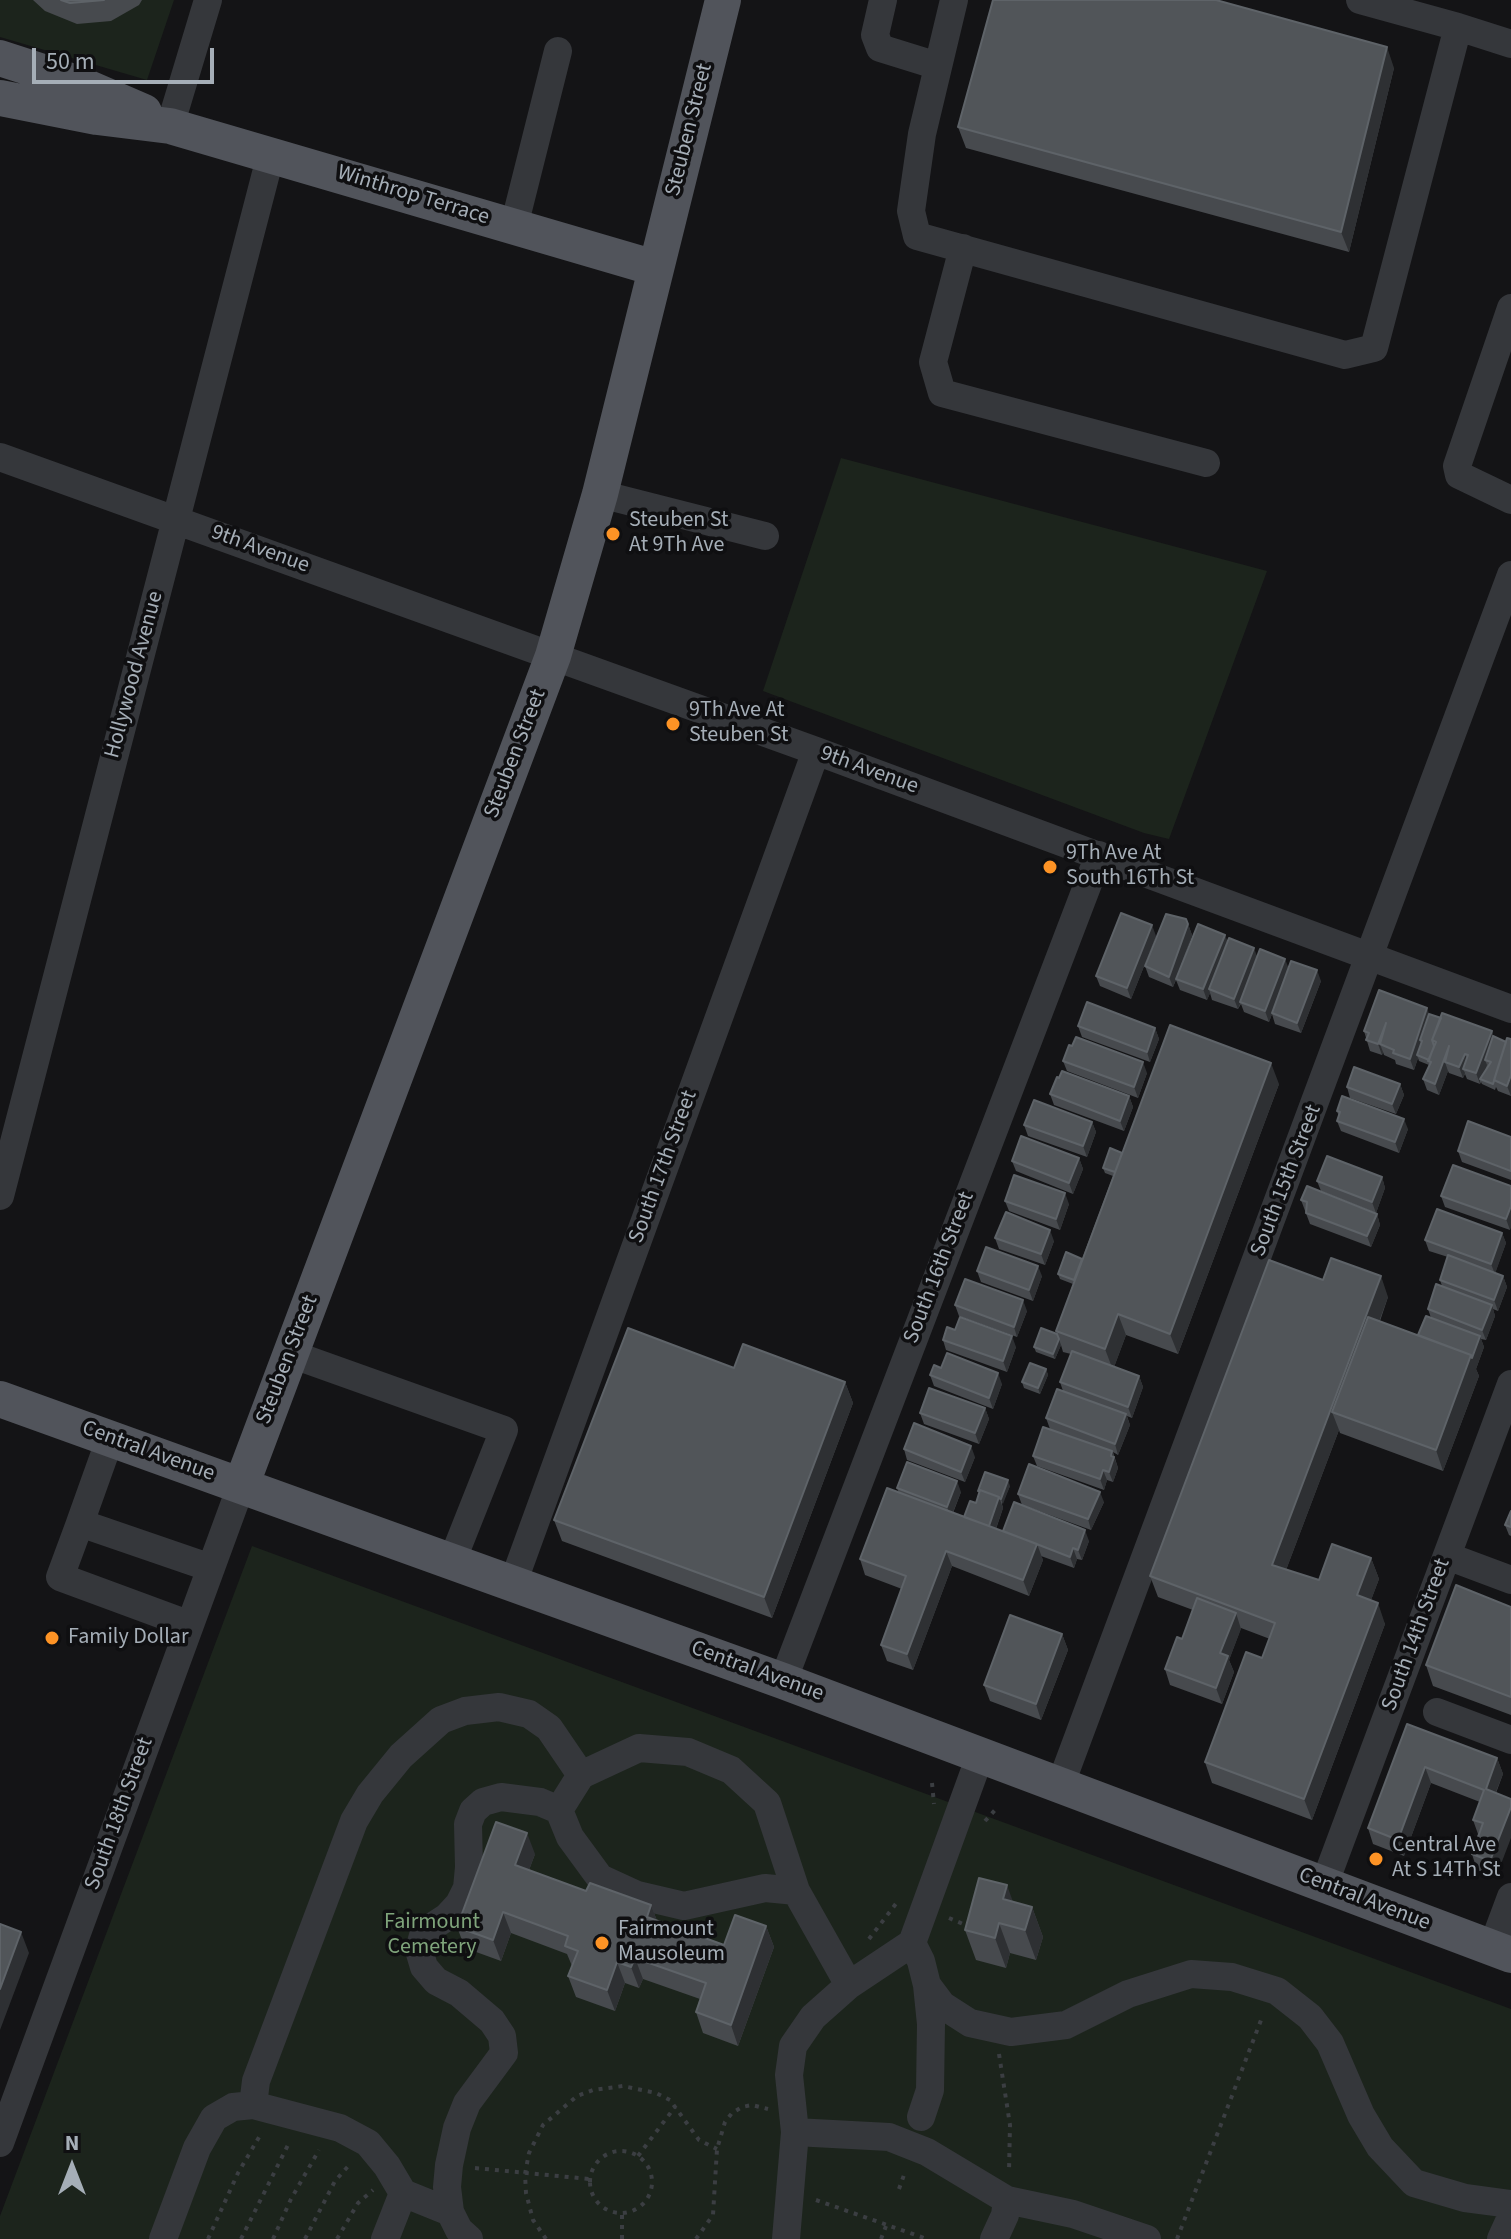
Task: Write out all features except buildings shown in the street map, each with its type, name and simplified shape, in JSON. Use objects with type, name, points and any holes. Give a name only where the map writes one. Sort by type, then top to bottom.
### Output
[{"type":"main road","name":"Steuben Street","points":[[241,1486],[553,656],[600,494],[723,0]]},
{"type":"main road","name":"Winthrop Terrace","points":[[0,58],[90,88],[170,126]]},
{"type":"main road","name":"Winthrop Terrace","points":[[0,98],[97,117],[170,126],[655,268]]},
{"type":"main road","name":"Central Avenue","points":[[0,1399],[783,1681],[1501,1952]]},
{"type":"street","points":[[170,126],[208,0]]},
{"type":"street","points":[[883,0],[875,35],[880,48],[938,66]]},
{"type":"street","points":[[954,0],[925,121],[911,211],[917,236],[1345,355],[1374,348],[1458,27]]},
{"type":"street","points":[[1360,0],[1410,6],[1458,27],[1511,44]]},
{"type":"street","points":[[514,226],[558,51]]},
{"type":"street","name":"Hollywood Avenue","points":[[0,1196],[271,154]]},
{"type":"street","points":[[963,248],[933,362],[942,393],[1206,463]]},
{"type":"street","points":[[1511,308],[1457,466],[1459,475],[1511,500]]},
{"type":"street","name":"9th Avenue","points":[[0,457],[816,751],[1511,1009]]},
{"type":"street","points":[[600,494],[765,536]]},
{"type":"street","name":"South 15th Street","points":[[1060,1786],[1511,575]]},
{"type":"street","name":"South 17th Street","points":[[513,1583],[816,751]]},
{"type":"street","name":"South 16th Street","points":[[783,1681],[1099,855]]},
{"type":"street","points":[[291,1354],[504,1430],[452,1561]]},
{"type":"street","name":"South 14th Street","points":[[1324,1885],[1511,1384]]},
{"type":"street","points":[[110,1439],[60,1577],[190,1625]]},
{"type":"street","name":"South 18th Street","points":[[0,2143],[241,1486]]},
{"type":"street","points":[[80,1523],[211,1568]]},
{"type":"street","points":[[1447,1556],[1511,1580]]},
{"type":"street","points":[[253,2105],[256,2081],[354,1821],[370,1794],[401,1756],[441,1720],[465,1711],[499,1707],[529,1714],[549,1728],[581,1775]]},
{"type":"street","points":[[1437,1712],[1511,1740]]},
{"type":"street","points":[[559,1810],[581,1775],[639,1748],[688,1752],[731,1770],[767,1803],[796,1891],[849,1985]]},
{"type":"street","points":[[786,2239],[795,2126],[789,2075],[793,2046],[813,2017],[849,1985],[912,1943],[980,1756]]},
{"type":"street","points":[[469,2239],[459,2230],[450,2212],[447,2187],[449,2165],[457,2128],[467,2103],[504,2053],[502,2036],[492,2021],[459,1993],[436,1981],[424,1967],[419,1950],[424,1932],[447,1917],[463,1896],[469,1867],[468,1824],[473,1811],[483,1802],[501,1797],[520,1798],[559,1810]]},
{"type":"street","points":[[559,1810],[570,1837],[600,1878],[637,1895],[684,1906],[765,1888],[796,1891]]},
{"type":"street","points":[[1501,1952],[1511,1897]]},
{"type":"street","points":[[912,1943],[921,1961],[927,1985],[931,2024],[930,2090],[921,2117],[927,2152]]},
{"type":"street","points":[[927,1985],[942,2005],[970,2023],[1011,2032],[1066,2025],[1128,1994],[1191,1974],[1232,1977],[1272,1990],[1310,2017],[1330,2043],[1361,2115],[1380,2147],[1414,2183],[1465,2198],[1511,2204]]},
{"type":"street","points":[[163,2239],[197,2148],[214,2118],[233,2107],[253,2105],[340,2128],[368,2143],[387,2166],[393,2189],[385,2239]]},
{"type":"street","points":[[889,2137],[921,2117]]},
{"type":"street","points":[[795,2126],[889,2137],[927,2152],[1007,2200],[1073,2214],[1147,2239]]},
{"type":"street","points":[[393,2189],[450,2212]]},
{"type":"street","points":[[994,2239],[1005,2215],[1007,2200]]},
{"type":"street","points":[[1501,2239],[1511,2217]]},
{"type":"path","points":[[932,1783],[934,1804]]},
{"type":"path","points":[[874,1968],[868,1941],[898,1900]]},
{"type":"path","points":[[946,1917],[975,1928]]},
{"type":"path","points":[[1177,2239],[1272,1990]]},
{"type":"path","points":[[993,2028],[1005,2081],[1010,2125],[1007,2200]]},
{"type":"path","points":[[546,2239],[533,2220],[525,2174],[535,2138],[543,2125],[577,2096],[606,2088],[641,2088],[670,2100],[699,2140],[717,2149]]},
{"type":"path","points":[[696,2239],[713,2215],[717,2149],[725,2122],[732,2113],[752,2105],[765,2107],[780,2120],[795,2126]]},
{"type":"path","points":[[638,2157],[675,2107]]},
{"type":"path","points":[[208,2239],[238,2173],[262,2132]]},
{"type":"path","points":[[241,2239],[264,2188],[293,2136]]},
{"type":"path","points":[[273,2239],[291,2199],[323,2145]]},
{"type":"path","points":[[628,2152],[638,2157],[646,2164],[650,2174],[649,2195],[641,2206],[622,2213],[604,2209],[596,2202],[589,2179],[593,2168],[609,2154],[628,2152]]},
{"type":"path","points":[[305,2239],[323,2200],[352,2163]]},
{"type":"path","points":[[449,2165],[589,2179]]},
{"type":"path","points":[[337,2239],[358,2203],[369,2191],[393,2189]]},
{"type":"path","points":[[791,2191],[927,2239]]},
{"type":"path","points":[[622,2213],[622,2239]]},
{"type":"path","points":[[881,2239],[886,2226]]},
{"type":"green space","points":[[0,0],[174,0],[147,80],[0,37]]},
{"type":"green space","points":[[841,458],[1267,571],[1169,839],[1144,833],[763,691]]},
{"type":"green space","name":"Fairmount Cemetery","points":[[252,1546],[1511,2009],[1511,2239],[0,2239],[0,2216]]},
{"type":"place","name":"Steuben St At 9Th Ave","points":[[613,534]]},
{"type":"place","name":"9Th Ave At Steuben St","points":[[673,724]]},
{"type":"place","name":"9Th Ave At South 16Th St","points":[[1050,867]]},
{"type":"place","name":"Family Dollar","points":[[52,1638]]},
{"type":"place","name":"Central Ave At S 14Th St","points":[[1376,1859]]},
{"type":"place","name":"Fairmount Mausoleum","points":[[602,1943]]}]
